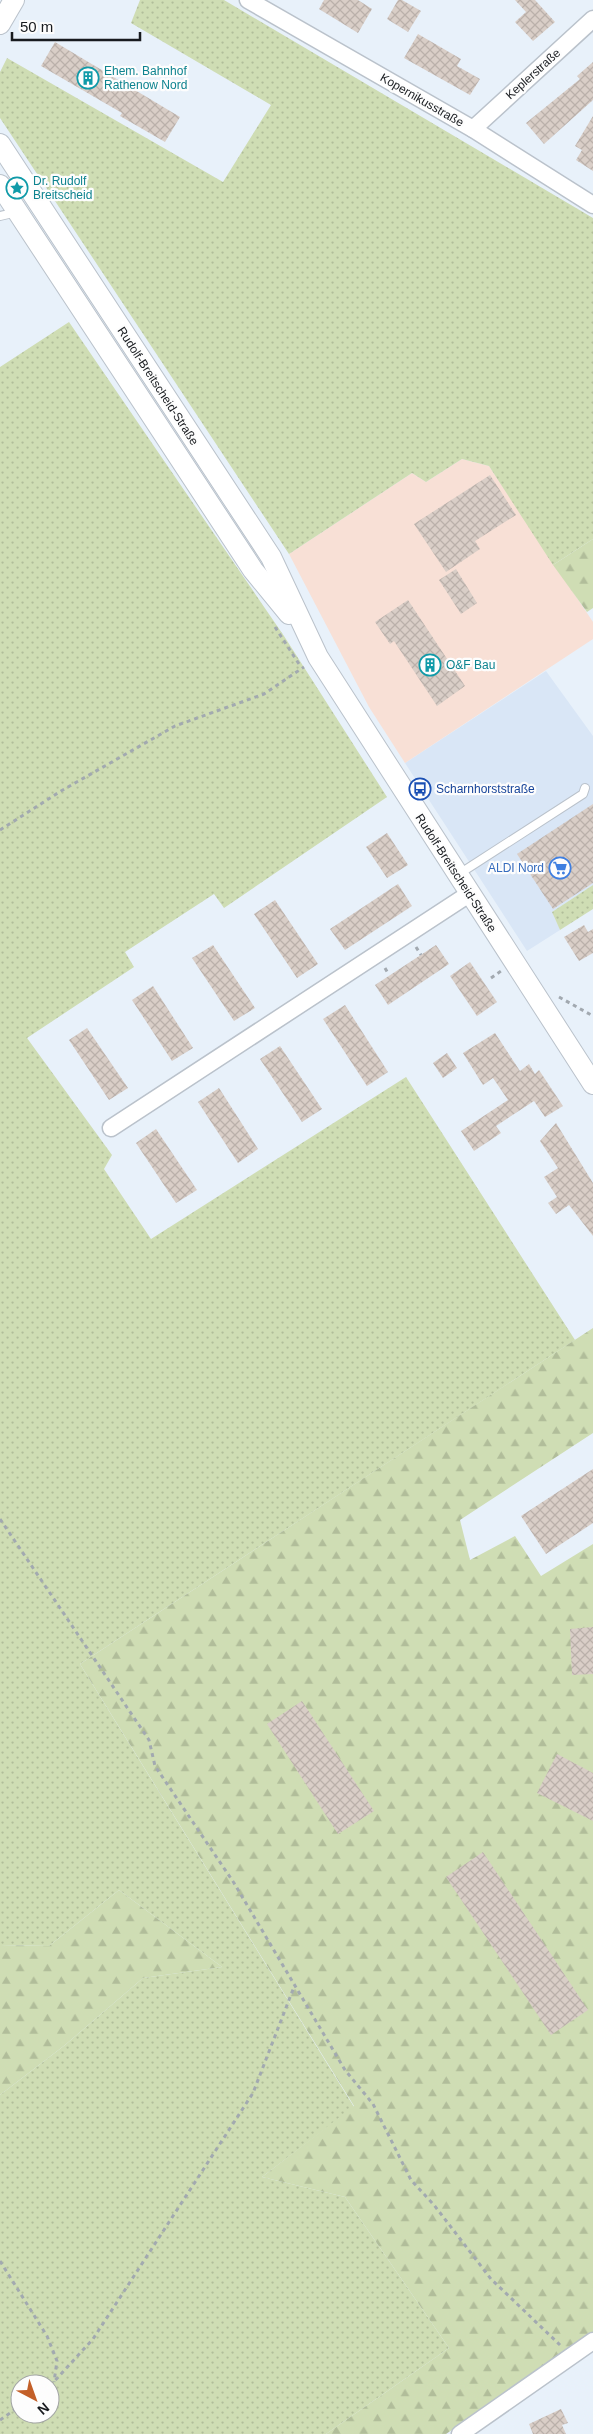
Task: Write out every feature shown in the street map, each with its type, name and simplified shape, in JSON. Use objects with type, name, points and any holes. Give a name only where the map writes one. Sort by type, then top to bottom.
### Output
[{"type":"street","points":[[0,24],[14,0]]},
{"type":"street","name":"Kopernikusstraße","points":[[248,0],[473,129],[593,205]]},
{"type":"street","name":"Keplerstraße","points":[[473,129],[593,19]]},
{"type":"street","name":"Rudolf-Breitscheid-Straße","points":[[0,144],[271,557],[306,635],[318,657],[537,997],[588,1063],[593,1084]]},
{"type":"street","name":"Rudolf-Breitscheid-Straße","points":[[0,185],[9,214],[253,570],[306,635]]},
{"type":"street","points":[[111,1128],[469,894]]},
{"type":"street","points":[[460,2434],[593,2341]]},
{"type":"lane","points":[[457,875],[583,794],[585,788]]},
{"type":"path","points":[[0,830],[61,792],[175,726],[264,694],[318,657]]},
{"type":"path","points":[[537,997],[553,994],[593,1016]]},
{"type":"path","points":[[0,1519],[148,1740],[155,1766],[234,1883],[345,2070],[373,2104],[411,2180],[434,2205],[491,2279],[572,2356]]},
{"type":"path","points":[[60,2376],[93,2339],[253,2093],[294,1986]]},
{"type":"path","points":[[0,2260],[47,2336],[57,2361],[55,2374]]},
{"type":"shaded area","points":[[462,459],[489,466],[593,622],[593,639],[405,763],[369,707],[289,554],[412,473],[426,482]]},
{"type":"shaded area","points":[[546,671],[593,736],[593,885],[552,912],[560,930],[527,951],[405,763]]},
{"type":"green space","points":[[140,0],[224,0],[593,218],[593,539],[553,565],[489,466],[462,459],[426,482],[412,473],[289,554],[0,118],[0,72],[7,58],[223,182],[271,105],[131,23]]},
{"type":"green space","points":[[69,322],[284,636],[387,797],[224,908],[214,894],[125,952],[134,967],[27,1038],[112,1155],[104,1169],[151,1239],[406,1077],[575,1340],[80,1664],[354,2107],[262,2177],[345,2197],[449,2348],[326,2434],[0,2434],[0,2095],[65,2045],[143,1978],[222,1967],[119,1890],[49,1946],[0,1945],[0,367]]},
{"type":"green space","points":[[593,539],[593,608],[587,612],[553,565]]},
{"type":"green space","points":[[593,885],[593,909],[560,930],[552,912]]},
{"type":"green space","points":[[593,1328],[593,1433],[460,1520],[470,1560],[515,1536],[541,1576],[593,1544],[593,2333],[446,2434],[326,2434],[449,2348],[345,2197],[262,2177],[354,2106],[80,1664]]},
{"type":"green space","points":[[119,1890],[222,1967],[143,1978],[65,2045],[0,2095],[0,1945],[49,1946]]},
{"type":"building","points":[[324,0],[358,0],[372,9],[358,33],[319,9]]},
{"type":"building","points":[[398,0],[402,0],[421,11],[408,32],[387,19]]},
{"type":"building","points":[[515,0],[535,0],[555,22],[533,41],[515,22],[526,12]]},
{"type":"building","points":[[418,34],[461,59],[457,66],[480,79],[470,95],[404,58]]},
{"type":"building","name":"Ehem. Bahnhof Rathenow Nord","points":[[55,42],[180,117],[165,142],[120,116],[122,113],[41,66]]},
{"type":"building","points":[[593,62],[593,100],[544,144],[526,123],[580,79],[577,76]]},
{"type":"building","points":[[593,116],[593,171],[576,160],[582,150],[575,146]]},
{"type":"building","points":[[490,475],[516,515],[475,541],[480,549],[446,572],[414,524]]},
{"type":"building","points":[[456,569],[477,603],[461,614],[439,580]]},
{"type":"building","name":"O&F Bau","points":[[408,600],[465,686],[437,706],[394,641],[390,644],[375,622]]},
{"type":"building","name":"ALDI Nord","points":[[593,804],[593,883],[553,909],[517,854]]},
{"type":"building","points":[[387,833],[408,865],[387,878],[366,847]]},
{"type":"building","points":[[398,884],[412,906],[345,950],[330,929]]},
{"type":"building","points":[[275,900],[318,964],[297,978],[254,914]]},
{"type":"building","points":[[584,925],[588,932],[593,929],[593,953],[579,961],[564,937]]},
{"type":"building","points":[[213,945],[255,1008],[234,1021],[192,958]]},
{"type":"building","points":[[436,945],[449,964],[388,1005],[375,985]]},
{"type":"building","points":[[470,962],[497,1002],[477,1016],[450,976]]},
{"type":"building","points":[[153,986],[193,1048],[172,1061],[132,1000]]},
{"type":"building","points":[[345,1005],[388,1072],[367,1086],[323,1019]]},
{"type":"building","points":[[87,1028],[128,1088],[109,1100],[69,1040]]},
{"type":"building","points":[[495,1033],[520,1071],[529,1064],[535,1074],[539,1070],[563,1106],[545,1117],[534,1101],[496,1126],[501,1133],[474,1151],[461,1131],[508,1100],[493,1078],[483,1085],[463,1053]]},
{"type":"building","points":[[280,1046],[322,1109],[302,1122],[260,1059]]},
{"type":"building","points":[[447,1053],[457,1068],[443,1078],[433,1063]]},
{"type":"building","points":[[219,1088],[258,1149],[238,1163],[198,1102]]},
{"type":"building","points":[[556,1123],[593,1183],[593,1236],[569,1205],[556,1214],[548,1203],[557,1197],[544,1177],[558,1168],[540,1141]]},
{"type":"building","points":[[156,1129],[197,1190],[176,1203],[136,1143]]},
{"type":"building","points":[[593,1469],[593,1523],[546,1554],[521,1516]]},
{"type":"building","points":[[593,1627],[593,1674],[572,1675],[570,1629]]},
{"type":"building","points":[[302,1701],[374,1811],[338,1834],[267,1724]]},
{"type":"building","points":[[557,1754],[593,1773],[593,1821],[537,1793]]},
{"type":"building","points":[[483,1852],[588,2010],[551,2035],[446,1877]]},
{"type":"building","points":[[561,2409],[568,2423],[562,2425],[566,2434],[533,2434],[529,2424]]},
{"type":"place","name":"Ehem. Bahnhof Rathenow Nord","points":[[88,78]]},
{"type":"place","name":"Dr. Rudolf Breitscheid","points":[[17,188]]},
{"type":"place","name":"O&F Bau","points":[[430,665]]},
{"type":"place","name":"Scharnhorststraße","points":[[420,789]]},
{"type":"place","name":"ALDI Nord","points":[[560,868]]}]
